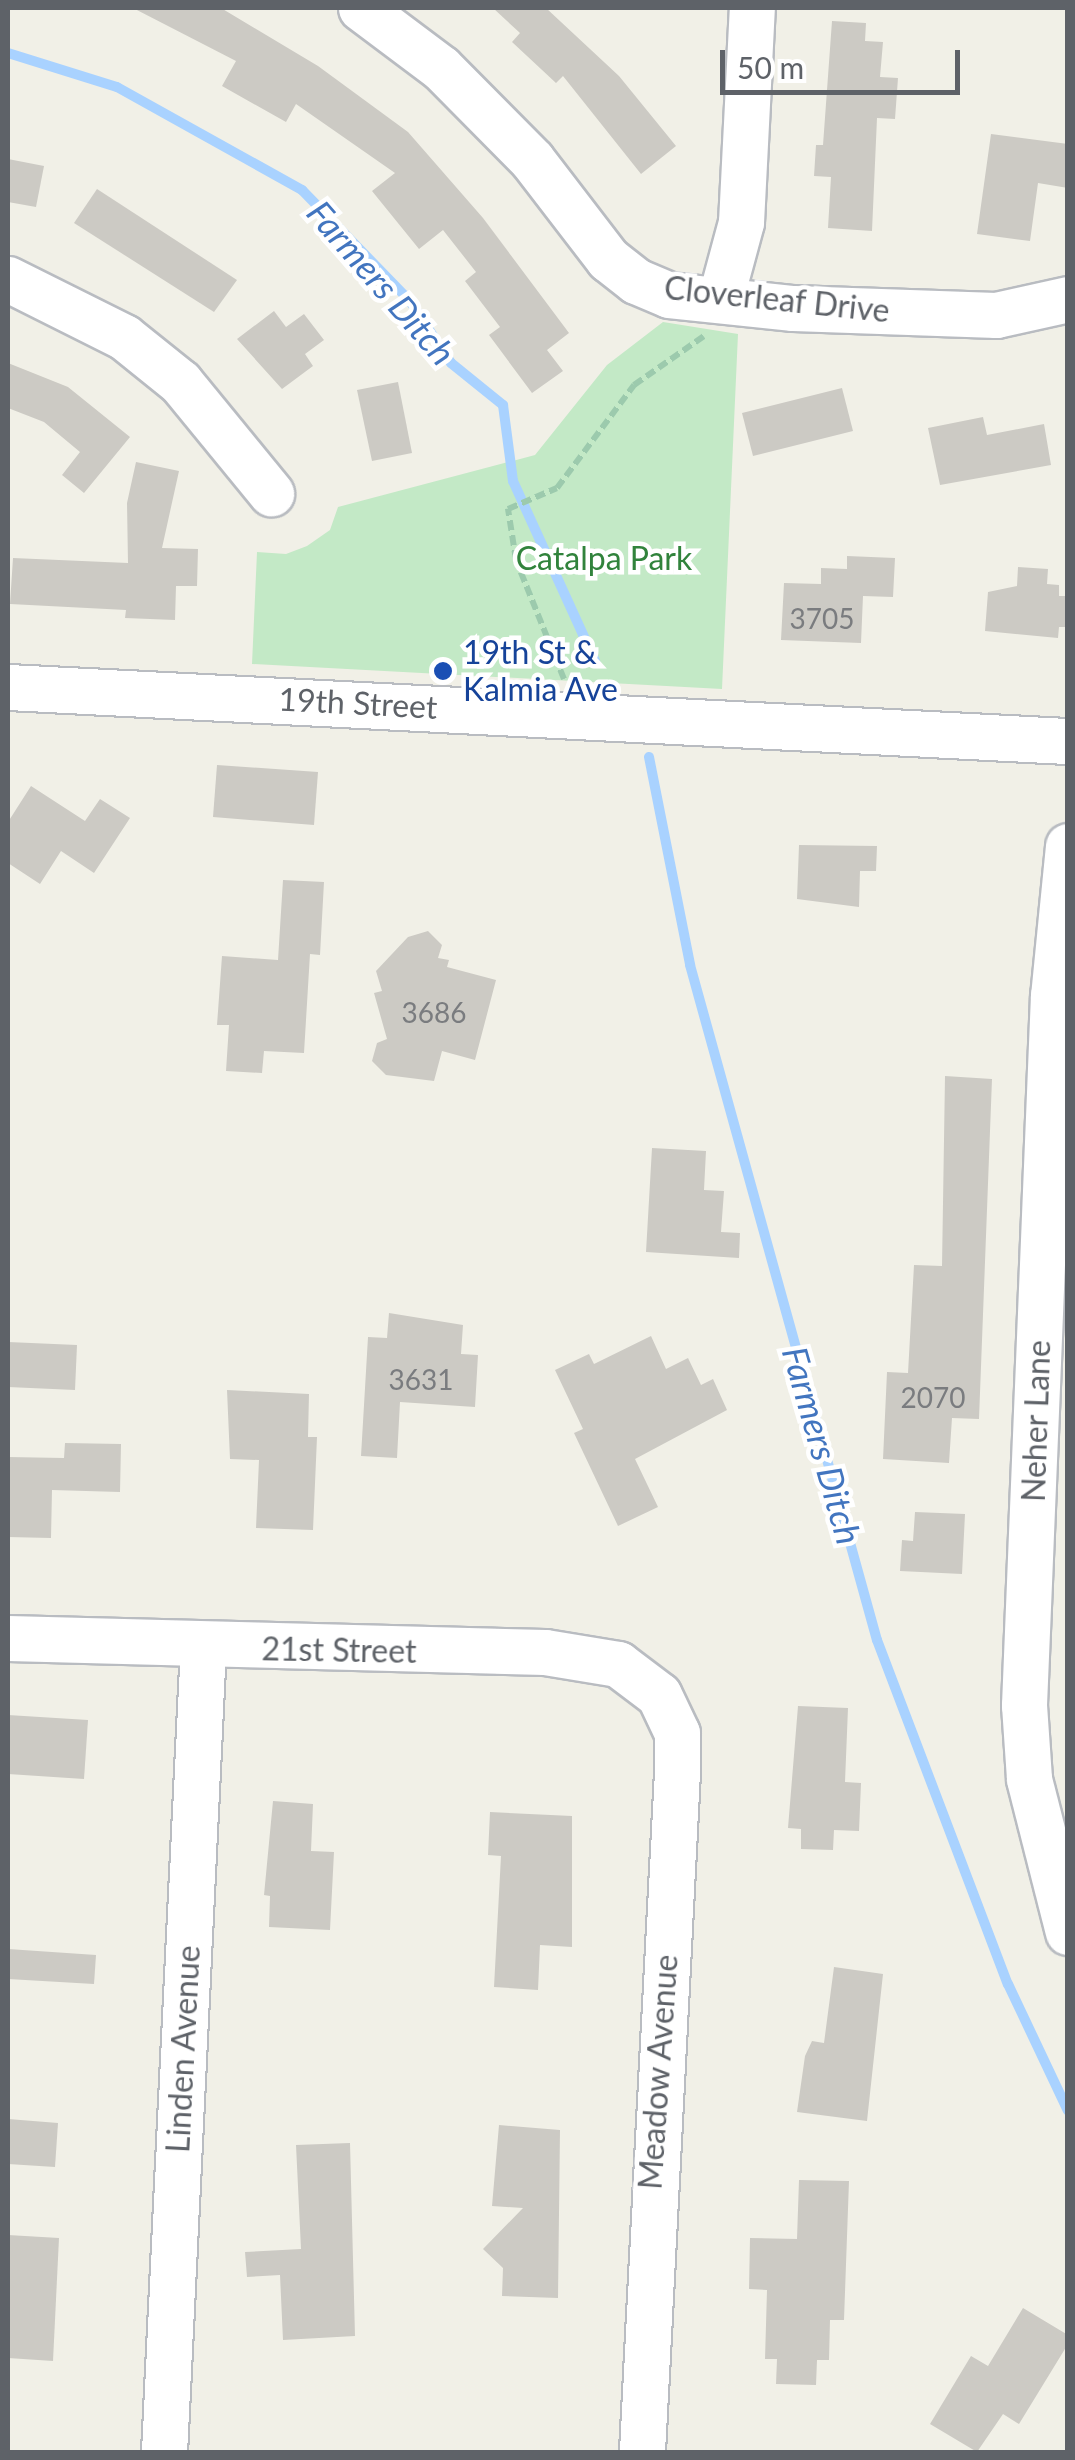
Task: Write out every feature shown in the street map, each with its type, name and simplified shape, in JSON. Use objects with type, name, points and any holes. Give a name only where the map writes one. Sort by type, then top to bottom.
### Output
[{"type":"street","name":"Cloverleaf Drive","points":[[360,8],[441,68],[532,160],[608,259],[636,282],[669,294],[720,300],[996,315],[1068,299]]},
{"type":"street","points":[[720,300],[741,222],[752,8]]},
{"type":"street","points":[[8,280],[124,337],[180,382],[271,492]]},
{"type":"street","name":"19th Street","points":[[8,687],[1068,741]]},
{"type":"street","name":"Neher Lane","points":[[1068,846],[1052,994],[1024,1706],[1028,1779],[1068,1932]]},
{"type":"street","name":"21st Street","points":[[8,1638],[546,1652],[618,1664],[659,1695]]},
{"type":"street","name":"Linden Avenue","points":[[164,2452],[203,1646]]},
{"type":"street","name":"Meadow Avenue","points":[[642,2452],[677,1772],[677,1732],[659,1695]]},
{"type":"path","points":[[572,713],[562,668],[516,560],[508,509],[557,488],[634,385],[715,327],[720,300]]},
{"type":"green space","name":"Catalpa Park","points":[[663,322],[738,334],[722,689],[252,664],[257,552],[286,554],[307,546],[330,530],[338,507],[535,455],[607,365]]},
{"type":"building","points":[[133,8],[221,8],[318,66],[408,132],[483,218],[569,333],[547,350],[563,371],[532,393],[489,335],[500,327],[465,281],[476,272],[443,230],[419,249],[372,191],[395,173],[296,104],[286,122],[222,86],[236,61]]},
{"type":"building","points":[[493,8],[546,8],[619,76],[676,146],[641,174],[563,76],[556,83],[512,42],[520,33]]},
{"type":"building","points":[[832,21],[866,23],[865,41],[883,42],[880,77],[898,78],[895,119],[877,118],[872,231],[828,228],[831,177],[814,176],[816,145],[823,145]]},
{"type":"building","points":[[991,134],[1068,144],[1068,188],[1038,183],[1030,241],[977,234]]},
{"type":"building","points":[[8,159],[44,166],[36,207],[8,202]]},
{"type":"building","points":[[97,189],[237,280],[214,312],[74,223]]},
{"type":"building","points":[[274,311],[286,327],[304,314],[324,340],[305,354],[313,366],[282,389],[237,339]]},
{"type":"building","points":[[8,363],[68,387],[130,437],[84,493],[62,475],[80,452],[44,422],[8,408]]},
{"type":"building","points":[[398,382],[412,453],[372,461],[357,390]]},
{"type":"building","points":[[842,388],[853,431],[753,456],[742,413]]},
{"type":"building","points":[[983,417],[987,435],[1044,424],[1051,465],[940,485],[928,428]]},
{"type":"building","points":[[136,462],[179,471],[162,548],[198,549],[197,586],[176,586],[175,620],[125,618],[126,610],[10,604],[13,558],[128,563],[127,503]]},
{"type":"building","points":[[847,556],[895,558],[893,597],[863,596],[861,643],[781,640],[784,583],[821,584],[821,568],[847,569]]},
{"type":"building","points":[[1018,567],[1048,569],[1047,584],[1059,585],[1059,596],[1068,596],[1068,627],[1059,627],[1058,638],[985,631],[988,592],[1017,586]]},
{"type":"building","points":[[217,765],[318,772],[314,825],[213,817]]},
{"type":"building","points":[[31,786],[85,821],[100,799],[130,818],[94,873],[61,851],[40,884],[8,863],[8,822]]},
{"type":"building","points":[[799,845],[877,846],[876,871],[860,871],[859,907],[797,899]]},
{"type":"building","points":[[283,880],[324,882],[320,955],[310,954],[304,1053],[264,1051],[262,1073],[226,1071],[229,1025],[217,1025],[222,956],[278,960]]},
{"type":"building","points":[[428,931],[442,945],[438,958],[449,960],[447,967],[496,980],[475,1060],[442,1051],[434,1081],[386,1075],[372,1061],[377,1043],[387,1039],[374,993],[382,991],[376,971],[408,937]]},
{"type":"building","points":[[945,1076],[992,1079],[979,1419],[952,1418],[949,1463],[883,1459],[887,1372],[908,1373],[914,1265],[942,1266]]},
{"type":"building","points":[[652,1148],[706,1151],[704,1190],[724,1191],[721,1232],[740,1233],[739,1258],[646,1252]]},
{"type":"building","points":[[389,1313],[463,1325],[461,1354],[478,1355],[475,1407],[400,1402],[397,1458],[361,1456],[368,1337],[387,1338]]},
{"type":"building","points":[[651,1336],[666,1369],[688,1358],[701,1385],[713,1379],[727,1410],[635,1459],[658,1507],[618,1526],[574,1433],[583,1429],[555,1370],[589,1354],[594,1364]]},
{"type":"building","points":[[8,1342],[77,1345],[75,1390],[8,1387]]},
{"type":"building","points":[[227,1390],[309,1394],[308,1437],[317,1437],[313,1530],[256,1528],[259,1460],[230,1459]]},
{"type":"building","points":[[65,1443],[121,1444],[120,1492],[52,1490],[51,1538],[8,1537],[8,1457],[64,1458]]},
{"type":"building","points":[[915,1512],[965,1514],[962,1574],[900,1571],[902,1540],[913,1541]]},
{"type":"building","points":[[798,1706],[848,1708],[845,1782],[861,1783],[859,1831],[834,1830],[833,1850],[801,1849],[801,1829],[788,1828]]},
{"type":"building","points":[[8,1715],[88,1720],[84,1779],[8,1774]]},
{"type":"building","points":[[273,1801],[313,1804],[311,1851],[334,1852],[330,1930],[269,1927],[270,1896],[264,1895]]},
{"type":"building","points":[[490,1812],[572,1816],[572,1947],[540,1945],[538,1990],[494,1987],[501,1856],[488,1855]]},
{"type":"building","points":[[8,1949],[96,1955],[94,1984],[8,1979]]},
{"type":"building","points":[[834,1967],[883,1974],[867,2121],[797,2112],[805,2056],[812,2041],[824,2043]]},
{"type":"building","points":[[8,2119],[58,2123],[55,2167],[8,2164]]},
{"type":"building","points":[[499,2125],[560,2130],[558,2298],[502,2296],[503,2268],[483,2249],[523,2208],[492,2206]]},
{"type":"building","points":[[350,2143],[355,2336],[283,2340],[280,2275],[247,2277],[245,2252],[301,2249],[296,2145]]},
{"type":"building","points":[[799,2180],[849,2181],[844,2320],[830,2320],[829,2360],[817,2360],[816,2385],[776,2384],[777,2359],[765,2359],[767,2290],[749,2289],[750,2238],[797,2239]]},
{"type":"building","points":[[8,2235],[59,2238],[53,2361],[8,2358]]},
{"type":"building","points":[[1023,2308],[1068,2335],[1068,2344],[1019,2424],[1003,2414],[977,2452],[930,2424],[971,2356],[988,2366]]},
{"type":"waterway","name":"Farmers Ditch","points":[[8,53],[117,87],[302,190],[410,301],[451,363],[503,405],[513,481],[595,661]]},
{"type":"waterway","name":"Farmers Ditch","points":[[649,757],[690,965],[877,1640],[1008,1984],[1068,2111]]},
{"type":"place","name":"19th St & Kalmia Ave","points":[[443,671]]}]
